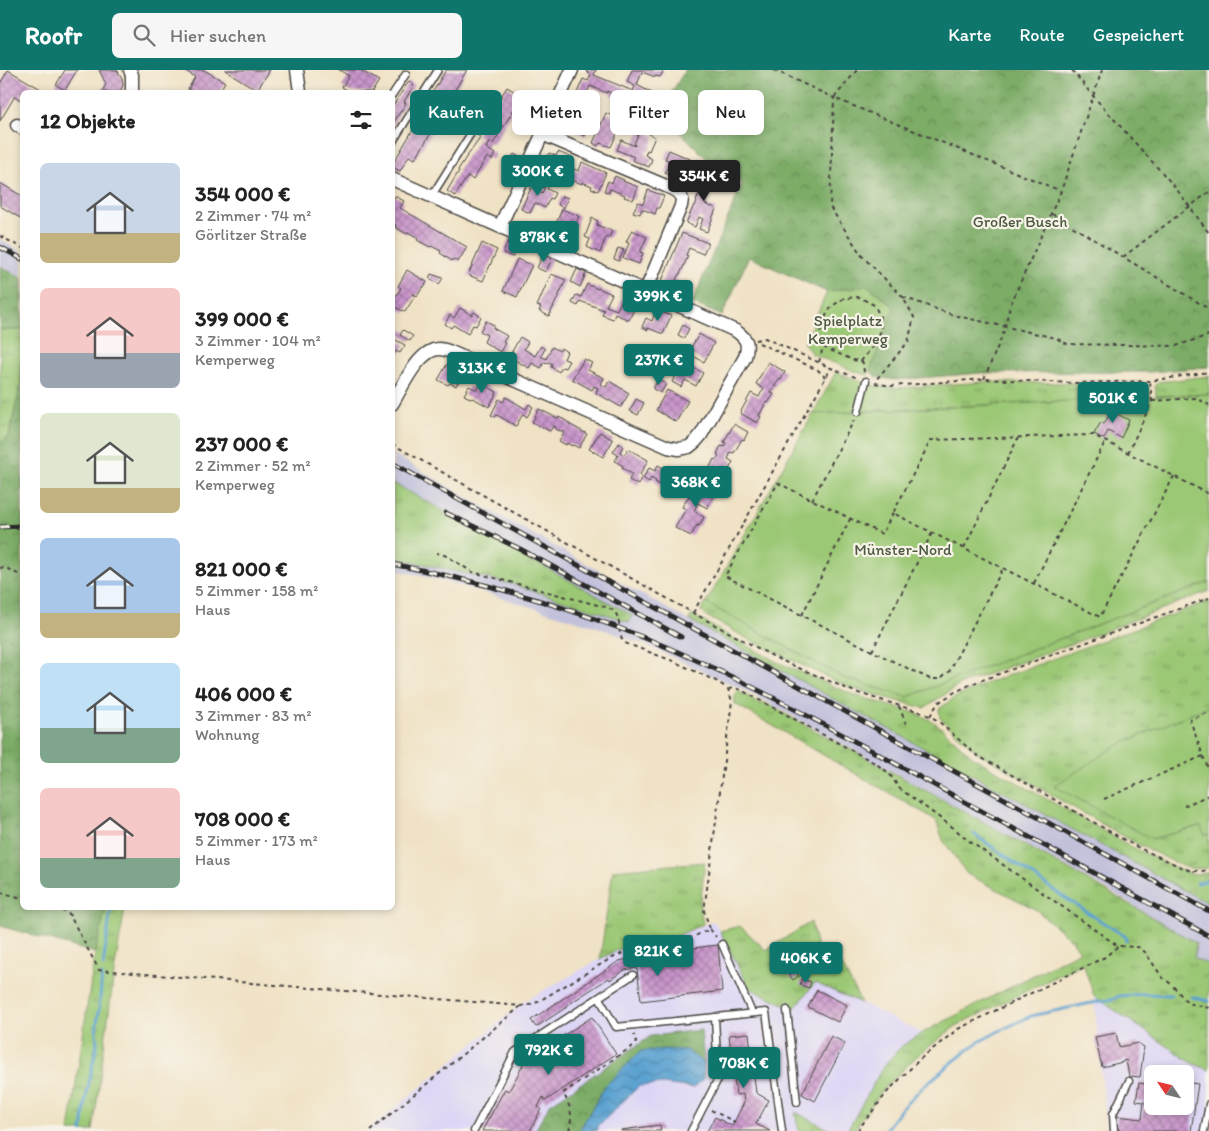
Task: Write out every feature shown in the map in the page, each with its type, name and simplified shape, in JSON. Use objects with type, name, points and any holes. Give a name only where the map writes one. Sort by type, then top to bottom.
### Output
[{"type":"street","points":[[130,70],[132,90]]},
{"type":"street","points":[[296,70],[297,90]]},
{"type":"street","points":[[563,90],[572,70]]},
{"type":"street","points":[[500,226],[542,135]]},
{"type":"street","points":[[544,135],[679,193],[682,199],[681,206],[646,290]]},
{"type":"street","points":[[395,181],[736,331],[747,341],[748,348],[746,356],[701,435],[689,448],[668,447],[440,348],[422,356],[395,399]]},
{"type":"lane","points":[[395,138],[438,70]]},
{"type":"lane","points":[[395,90],[406,74]]},
{"type":"lane","points":[[431,197],[470,135]]},
{"type":"lane","points":[[858,412],[866,381]]},
{"type":"lane","points":[[722,944],[752,1013]]},
{"type":"lane","points":[[474,1131],[515,1052],[632,975]]},
{"type":"lane","points":[[599,998],[616,1027],[766,1012],[782,1131]]},
{"type":"lane","points":[[787,1010],[797,1102]]},
{"type":"lane","points":[[691,1131],[718,1079],[715,1017]]},
{"type":"lane","points":[[1114,1131],[1112,1114],[1129,1081]]},
{"type":"lane","points":[[1204,1131],[1209,1104]]},
{"type":"path","points":[[775,70],[834,98],[1061,191]]},
{"type":"path","points":[[857,70],[834,98],[830,207],[862,256],[902,296],[914,318],[908,342],[874,383],[891,386],[984,379],[1074,383],[1150,382],[1209,372]]},
{"type":"path","points":[[1072,70],[1175,187],[1209,233]]},
{"type":"path","points":[[984,379],[1003,334],[1010,306],[1061,191],[1102,70]]},
{"type":"path","points":[[1123,257],[1209,192]]},
{"type":"path","points":[[1052,214],[1209,309]]},
{"type":"path","points":[[0,236],[20,247]]},
{"type":"path","points":[[902,296],[953,315],[1056,338],[1067,344],[1176,346],[1209,335]]},
{"type":"path","points":[[819,362],[823,347],[819,338],[822,323],[831,307],[844,298],[859,297],[874,305],[880,316],[881,330],[875,344],[861,361]]},
{"type":"path","points":[[825,376],[818,370],[754,341],[765,338],[831,368],[866,381],[861,361]]},
{"type":"path","points":[[823,347],[853,360],[861,361]]},
{"type":"path","points":[[693,613],[831,368]]},
{"type":"path","points":[[1128,453],[1152,401],[1150,382]]},
{"type":"path","points":[[1152,401],[1196,398],[1209,405]]},
{"type":"path","points":[[812,500],[858,412]]},
{"type":"path","points":[[1003,568],[949,672],[939,679],[930,680],[725,576],[778,483],[882,534],[931,440],[1093,435],[1209,494]]},
{"type":"path","points":[[964,548],[1018,438]]},
{"type":"path","points":[[1034,583],[1105,442]]},
{"type":"path","points":[[395,446],[778,660],[855,692],[930,716],[975,754],[1135,846],[1191,871],[1209,870]]},
{"type":"path","points":[[893,513],[1100,617],[1174,476]]},
{"type":"path","points":[[802,616],[850,518]]},
{"type":"path","points":[[872,651],[932,532]]},
{"type":"path","points":[[60,910],[68,912],[99,970],[521,1006],[534,1004],[608,960],[639,946],[693,937],[710,929],[704,911],[732,701],[728,689],[718,682],[674,661],[625,644],[621,638],[618,616],[612,610],[472,572],[447,556],[437,553]]},
{"type":"path","points":[[0,568],[4,567],[20,575]]},
{"type":"path","points":[[930,716],[938,703],[974,683],[1209,598]]},
{"type":"path","points":[[728,689],[735,688],[741,690],[875,763],[889,773],[899,788],[955,828],[965,838],[1118,946],[1138,947],[1145,952],[1162,977],[1188,1003],[1209,1008]]},
{"type":"path","points":[[900,706],[906,724]]},
{"type":"path","points":[[1209,712],[1190,720],[1209,770]]},
{"type":"path","points":[[1104,799],[1203,756]]},
{"type":"path","points":[[1184,806],[1209,795]]},
{"type":"path","points":[[0,892],[20,897]]},
{"type":"path","points":[[857,1131],[888,1090],[920,1059],[958,1029],[1106,957],[1118,946]]},
{"type":"path","points":[[370,1131],[521,1006]]},
{"type":"path","points":[[569,1131],[571,1106],[564,1092],[636,1044],[636,1039],[628,1026]]},
{"type":"path","points":[[750,1050],[771,1048]]},
{"type":"path","points":[[704,1106],[735,1122]]},
{"type":"shaded area","points":[[0,239],[20,251],[20,276],[0,265]]},
{"type":"shaded area","points":[[395,455],[468,498],[724,640],[822,689],[947,762],[1209,903],[1209,965],[1194,958],[1196,943],[1106,889],[749,692],[643,644],[594,626],[455,584],[395,569],[395,557],[512,584],[629,622],[556,573],[480,533],[395,484]]},
{"type":"shaded area","points":[[714,921],[720,931],[740,926],[766,949],[811,922],[817,949],[829,970],[842,965],[861,1003],[922,1033],[932,1045],[917,1056],[885,1087],[853,1131],[367,1131],[525,1001],[636,941],[677,936]]},
{"type":"shaded area","points":[[1094,996],[1192,1063],[1209,1070],[1209,1131],[1107,1131]]},
{"type":"green space","name":"Großer Busch","points":[[685,70],[1209,70],[1209,367],[1150,372],[980,373],[895,380],[876,377],[870,370],[894,307],[868,286],[827,292],[749,257],[722,316],[692,303],[742,184],[708,160],[683,135],[688,135],[688,90],[673,90]]},
{"type":"green space","points":[[0,266],[20,277],[20,330],[0,330]]},
{"type":"green space","name":"Spielplatz Kemperweg","points":[[868,286],[894,307],[868,375],[812,354],[804,343],[827,292]]},
{"type":"green space","points":[[0,330],[20,330],[20,388],[9,435],[0,444]]},
{"type":"green space","points":[[836,372],[862,382],[864,385],[855,412],[813,414]]},
{"type":"green space","points":[[1209,376],[1209,394],[1156,396],[1155,385],[1158,382]]},
{"type":"green space","points":[[984,382],[1147,384],[1150,397],[860,411],[869,385],[897,388]]},
{"type":"green space","points":[[20,388],[20,910],[106,910],[95,953],[0,926],[0,444],[9,435]]},
{"type":"green space","name":"Münster-Nord","points":[[1209,394],[1209,582],[907,697],[844,678],[706,603],[813,414]]},
{"type":"green space","points":[[395,484],[632,615],[629,622],[512,584],[395,557]]},
{"type":"green space","points":[[1209,582],[1209,591],[961,684],[924,708],[850,688],[750,640],[706,616],[701,611],[706,603],[844,678],[907,697]]},
{"type":"green space","points":[[1209,601],[1209,706],[1116,746],[1152,839],[1200,826],[1205,834],[1209,834],[1209,868],[1192,869],[1182,866],[1137,844],[977,752],[940,718],[939,709],[954,698],[985,684]]},
{"type":"green space","points":[[692,615],[777,662],[854,695],[915,713],[928,719],[937,724],[972,756],[1134,848],[1191,874],[1209,873],[1209,904],[689,620]]},
{"type":"green space","points":[[738,691],[761,704],[763,702],[981,821],[1196,943],[1194,958],[1209,965],[1209,1070],[1192,1063],[1094,996],[1083,963],[956,1026],[917,1056],[885,1087],[853,1131],[847,1131],[884,1065],[902,1046],[922,1033],[1080,951],[1073,941],[1035,909],[967,874],[943,840],[936,820],[735,704],[735,695]]},
{"type":"green space","points":[[1209,706],[1209,834],[1205,835],[1200,826],[1152,839],[1054,786],[1116,746]]},
{"type":"green space","points":[[705,862],[700,906],[703,924],[677,936],[636,941],[600,959],[613,870]]},
{"type":"green space","points":[[106,910],[125,910],[115,966],[93,1131],[69,1131],[95,953]]},
{"type":"green space","points":[[811,922],[817,949],[829,970],[842,965],[861,1003],[815,983],[794,1009],[749,988],[720,931],[740,926],[766,950]]},
{"type":"green space","points":[[701,1030],[704,1063],[685,1050],[641,1051],[605,1086],[579,1131],[535,1131],[549,1105],[651,1036]]},
{"type":"green space","points":[[795,1112],[833,1131],[799,1131]]},
{"type":"water","points":[[663,1049],[686,1050],[704,1063],[703,1079],[694,1088],[663,1084],[639,1086],[599,1125],[596,1131],[579,1131],[605,1086],[641,1051]]},
{"type":"building","points":[[8,70],[43,90],[20,90],[20,100],[15,96],[0,121],[0,84]]},
{"type":"building","points":[[65,70],[77,70],[65,90],[56,85]]},
{"type":"building","points":[[99,70],[117,70],[122,78],[123,85],[121,90],[103,90],[106,84]]},
{"type":"building","points":[[184,70],[204,70],[225,82],[220,90],[188,89],[195,77]]},
{"type":"building","points":[[225,70],[270,70],[257,90]]},
{"type":"building","points":[[339,70],[360,70],[379,81],[373,90],[347,90],[342,87],[349,76]]},
{"type":"building","points":[[446,70],[467,70],[455,90],[434,90]]},
{"type":"building","points":[[596,70],[594,75],[631,90],[610,90],[610,92],[607,91],[607,93],[590,86],[588,90],[578,90],[583,79],[588,81],[591,75],[586,71]]},
{"type":"building","points":[[632,70],[664,70],[660,77],[642,72],[637,85],[646,90],[633,90],[635,86],[627,82]]},
{"type":"building","points":[[409,81],[414,85],[395,120],[395,102]]},
{"type":"building","points":[[507,87],[512,90],[512,113],[502,129],[502,95]]},
{"type":"building","points":[[606,113],[610,115],[610,135],[616,135],[611,147],[600,143],[598,146],[593,143],[596,135],[600,135],[600,127]]},
{"type":"building","points":[[410,135],[430,135],[415,159],[409,156],[400,171],[395,168],[395,160]]},
{"type":"building","points":[[477,135],[498,135],[493,144],[489,142],[486,148],[495,154],[492,160],[487,157],[473,180],[468,176],[455,196],[447,191],[458,170],[481,137]]},
{"type":"building","points":[[638,135],[651,135],[655,137],[649,151],[647,150],[645,155],[652,159],[649,167],[632,160],[634,157],[617,150],[621,140],[635,146]]},
{"type":"building","points":[[669,150],[690,159],[685,171],[694,175],[690,184],[665,173],[670,161],[665,159]]},
{"type":"building","points":[[558,152],[573,158],[566,176],[542,168],[549,153],[556,156]]},
{"type":"building","points":[[514,154],[520,158],[517,166],[509,161]]},
{"type":"building","points":[[582,162],[606,173],[598,191],[591,188],[592,186],[569,179],[574,169],[579,171]]},
{"type":"building","points":[[708,164],[717,168],[710,183],[713,185],[705,204],[716,209],[707,232],[699,229],[703,219],[699,217],[695,227],[686,223],[697,202],[703,184],[700,183]]},
{"type":"building","points":[[615,176],[638,187],[633,200],[610,189],[609,193],[604,191],[608,181],[612,183]]},
{"type":"building","points":[[539,180],[550,184],[547,189],[555,193],[545,208],[535,203],[530,213],[521,209],[531,188],[542,193],[545,188],[537,185]]},
{"type":"building","points":[[0,183],[20,195],[20,218],[0,206]]},
{"type":"building","points":[[648,190],[664,196],[655,214],[642,209],[640,214],[633,212],[638,202],[643,204]]},
{"type":"building","points":[[395,196],[404,201],[400,208],[467,247],[458,262],[453,259],[452,261],[440,253],[441,251],[417,240],[418,238],[408,232],[407,234],[395,227]]},
{"type":"building","points":[[562,196],[568,198],[564,208],[558,205]]},
{"type":"building","points":[[562,209],[579,216],[575,227],[572,226],[568,237],[553,231]]},
{"type":"building","points":[[592,218],[598,221],[597,225],[612,231],[609,238],[606,237],[600,253],[587,247],[590,239],[585,237]]},
{"type":"building","points":[[632,230],[647,237],[640,252],[643,253],[639,264],[623,258],[629,243],[626,242]]},
{"type":"building","points":[[682,233],[708,243],[703,254],[689,248],[686,255],[688,256],[676,280],[690,286],[687,294],[661,283]]},
{"type":"building","points":[[509,239],[519,243],[513,257],[503,253]]},
{"type":"building","points":[[482,243],[497,250],[483,281],[468,275]]},
{"type":"building","points":[[618,248],[624,250],[619,261],[614,259]]},
{"type":"building","points":[[543,254],[552,258],[546,272],[537,268]]},
{"type":"building","points":[[517,259],[532,265],[517,297],[503,291]]},
{"type":"building","points":[[577,269],[586,273],[580,287],[571,282]]},
{"type":"building","points":[[407,270],[427,282],[417,296],[412,293],[415,296],[405,312],[395,307],[395,297],[401,288],[398,286]]},
{"type":"building","points":[[431,274],[443,278],[439,284],[429,278]]},
{"type":"building","points":[[551,274],[566,280],[549,316],[539,311],[541,307],[537,306]]},
{"type":"building","points":[[587,284],[612,294],[606,306],[617,310],[623,297],[637,303],[629,320],[615,314],[613,319],[602,315],[604,310],[580,301],[578,306],[572,303],[576,295],[581,297]]},
{"type":"building","points":[[460,308],[472,315],[474,312],[481,317],[468,334],[453,325],[451,328],[445,324],[450,315],[454,318]]},
{"type":"building","points":[[656,309],[671,316],[663,334],[642,327],[646,318],[652,321]]},
{"type":"building","points":[[486,321],[494,325],[493,328],[507,336],[500,352],[484,342],[487,335],[480,331]]},
{"type":"building","points":[[683,325],[689,329],[684,338],[678,335]]},
{"type":"building","points":[[403,330],[413,336],[410,341],[400,335]]},
{"type":"building","points":[[699,334],[714,343],[704,362],[688,353]]},
{"type":"building","points":[[520,337],[528,342],[524,349],[535,356],[541,346],[545,349],[541,356],[546,359],[552,347],[560,351],[561,348],[567,352],[564,359],[569,361],[565,368],[562,367],[559,372],[551,367],[552,364],[549,362],[544,362],[541,368],[532,363],[529,368],[509,357]]},
{"type":"building","points":[[395,340],[405,345],[400,353],[396,351],[395,352]]},
{"type":"building","points":[[672,350],[682,356],[680,361],[670,356]]},
{"type":"building","points":[[584,359],[592,363],[588,370],[604,378],[601,384],[606,387],[609,381],[629,393],[621,407],[596,393],[598,388],[594,386],[592,390],[572,379]]},
{"type":"building","points":[[683,362],[703,373],[696,386],[685,380],[681,387],[672,382]]},
{"type":"building","points":[[768,362],[785,372],[781,380],[770,392],[774,394],[768,403],[766,402],[757,423],[740,413],[751,393],[759,397],[764,389],[756,384]]},
{"type":"building","points":[[447,364],[463,373],[456,386],[450,383],[448,385],[438,380]]},
{"type":"building","points":[[658,379],[666,384],[661,393],[653,389]]},
{"type":"building","points":[[481,383],[497,392],[489,407],[464,395],[469,386],[477,390]]},
{"type":"building","points":[[667,390],[688,401],[676,422],[656,410]]},
{"type":"building","points":[[506,397],[526,409],[529,404],[533,407],[527,417],[523,414],[516,426],[497,415],[495,417],[491,415],[499,399],[503,402]]},
{"type":"building","points":[[636,399],[644,403],[638,415],[630,411]]},
{"type":"building","points":[[1115,404],[1121,407],[1117,414],[1129,420],[1121,438],[1108,431],[1104,439],[1094,434],[1101,422],[1104,424]]},
{"type":"building","points":[[539,409],[563,419],[587,434],[579,448],[559,441],[564,432],[555,429],[556,427],[553,426],[550,431],[532,422]]},
{"type":"building","points":[[734,424],[748,432],[734,453],[731,452],[728,459],[733,462],[725,480],[708,471],[714,459],[716,460],[719,455],[717,454],[721,446],[724,447],[726,443],[724,442]]},
{"type":"building","points":[[600,432],[613,440],[603,457],[589,449]]},
{"type":"building","points":[[619,443],[623,446],[620,452],[624,455],[628,449],[648,460],[640,475],[642,476],[638,485],[629,480],[632,474],[615,461],[618,455],[613,452]]},
{"type":"building","points":[[658,465],[677,476],[669,490],[651,478],[649,482],[643,478],[649,468],[655,471]]},
{"type":"building","points":[[703,479],[720,489],[716,496],[714,495],[707,508],[698,503],[694,511],[704,517],[691,536],[675,528],[686,509],[682,507],[689,496],[694,498]]},
{"type":"building","points":[[718,945],[722,991],[641,1001],[637,968],[625,970],[610,980],[609,978],[536,1027],[531,1020],[619,961],[636,957],[636,955]]},
{"type":"building","points":[[786,945],[793,947],[790,965],[799,976],[793,980],[784,968],[783,959]]},
{"type":"building","points":[[802,979],[811,982],[809,988],[800,985]]},
{"type":"building","points":[[817,990],[847,1005],[838,1022],[808,1007]]},
{"type":"building","points":[[592,1017],[616,1054],[545,1101],[543,1097],[538,1107],[541,1109],[530,1131],[482,1131],[505,1089],[509,1091],[523,1065],[521,1063]]},
{"type":"building","points":[[749,1033],[751,1052],[755,1052],[756,1060],[752,1060],[756,1093],[769,1100],[756,1124],[770,1131],[707,1131],[715,1117],[732,1126],[744,1103],[743,1094],[736,1095],[729,1035]]},
{"type":"building","points":[[1116,1033],[1119,1047],[1138,1043],[1144,1047],[1140,1077],[1129,1076],[1126,1060],[1102,1067],[1095,1037]]},
{"type":"building","points":[[831,1036],[845,1043],[815,1101],[802,1094]]},
{"type":"building","points":[[1139,1083],[1144,1084],[1144,1102],[1136,1101]]},
{"type":"building","points":[[1194,1083],[1198,1084],[1194,1111]]},
{"type":"building","points":[[1144,1102],[1144,1115],[1193,1115],[1191,1131],[1119,1131],[1116,1128],[1117,1116],[1142,1119]]},
{"type":"building","points":[[660,1125],[661,1131],[621,1131],[621,1130]]},
{"type":"waterway","points":[[974,834],[1062,896],[1126,937],[1126,940]]},
{"type":"waterway","points":[[1197,883],[1209,880]]},
{"type":"waterway","points":[[103,966],[111,910]]},
{"type":"waterway","points":[[82,1131],[86,1097],[97,1044],[96,1031],[102,975]]},
{"type":"waterway","points":[[884,1131],[903,1107],[925,1085],[977,1043],[999,1031],[1031,1016],[1114,999],[1119,996],[1171,995]]},
{"type":"waterway","points":[[1192,997],[1209,1001]]},
{"type":"railway","points":[[0,247],[20,258]]},
{"type":"railway","points":[[395,465],[1209,911]]},
{"type":"railway","points":[[446,513],[520,549],[681,637]]},
{"type":"railway","points":[[0,527],[20,526]]},
{"type":"railway","points":[[395,565],[450,576],[535,599],[619,628],[685,655],[813,719],[1209,936]]}]
